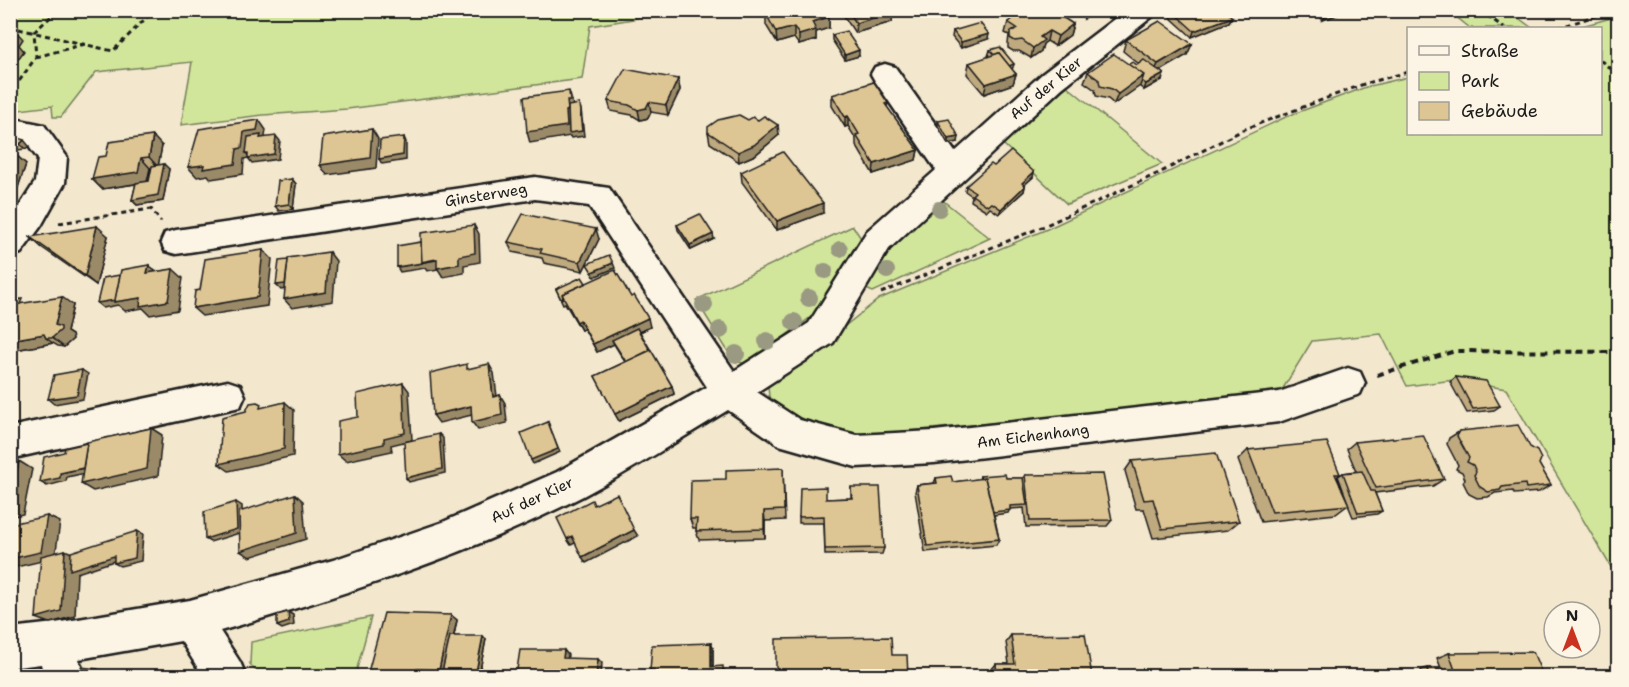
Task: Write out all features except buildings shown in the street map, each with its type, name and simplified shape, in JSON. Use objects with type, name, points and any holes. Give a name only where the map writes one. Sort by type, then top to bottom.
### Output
[{"type":"street","name":"Auf der Kier","points":[[10,648],[60,660],[333,579],[448,538],[570,484],[729,392],[821,333],[878,240],[1052,81],[1144,10]]},
{"type":"street","points":[[885,74],[952,170]]},
{"type":"street","points":[[10,128],[34,132],[53,157],[50,183],[16,236]]},
{"type":"street","name":"Ginsterweg","points":[[176,242],[534,188],[598,196],[729,392]]},
{"type":"street","name":"Am Eichenhang","points":[[729,392],[791,434],[856,451],[934,447],[1279,407],[1347,383]]},
{"type":"street","points":[[10,443],[228,396]]},
{"type":"street","points":[[190,620],[226,676]]},
{"type":"path","points":[[34,32],[58,10]]},
{"type":"path","points":[[10,27],[113,51],[154,10]]},
{"type":"path","points":[[1480,10],[1503,27]]},
{"type":"path","points":[[1563,27],[1613,10]]},
{"type":"path","points":[[10,82],[20,80],[36,57],[34,32]]},
{"type":"path","points":[[36,57],[86,44]]},
{"type":"path","points":[[1602,62],[1618,75]]},
{"type":"path","points":[[839,303],[882,293],[1042,226],[1161,172],[1245,129],[1364,84],[1407,72]]},
{"type":"path","points":[[16,236],[151,209],[176,242]]},
{"type":"path","points":[[1347,383],[1455,351],[1618,352]]},
{"type":"green space","points":[[11,11],[655,11],[633,19],[590,26],[582,79],[347,109],[263,115],[181,125],[192,62],[96,72],[61,117],[53,117],[52,106],[11,111]]},
{"type":"green space","points":[[1449,11],[1509,11],[1531,27],[1469,27]]},
{"type":"green space","points":[[1618,16],[1618,579],[1506,389],[1454,380],[1407,386],[1381,334],[1312,341],[1279,395],[880,434],[836,430],[810,424],[770,405],[768,387],[879,299],[1045,230],[1288,116],[1366,87],[1407,77],[1407,135],[1602,135],[1602,27],[1579,27]]},
{"type":"green space","points":[[1067,86],[1162,164],[1067,204],[1003,144]]},
{"type":"green space","points":[[941,199],[990,238],[873,292],[861,287],[899,236]]},
{"type":"green space","points":[[853,226],[862,240],[848,258],[833,290],[819,311],[754,359],[743,363],[734,361],[696,300]]},
{"type":"green space","points":[[371,617],[355,676],[260,676],[250,664],[251,642]]}]
